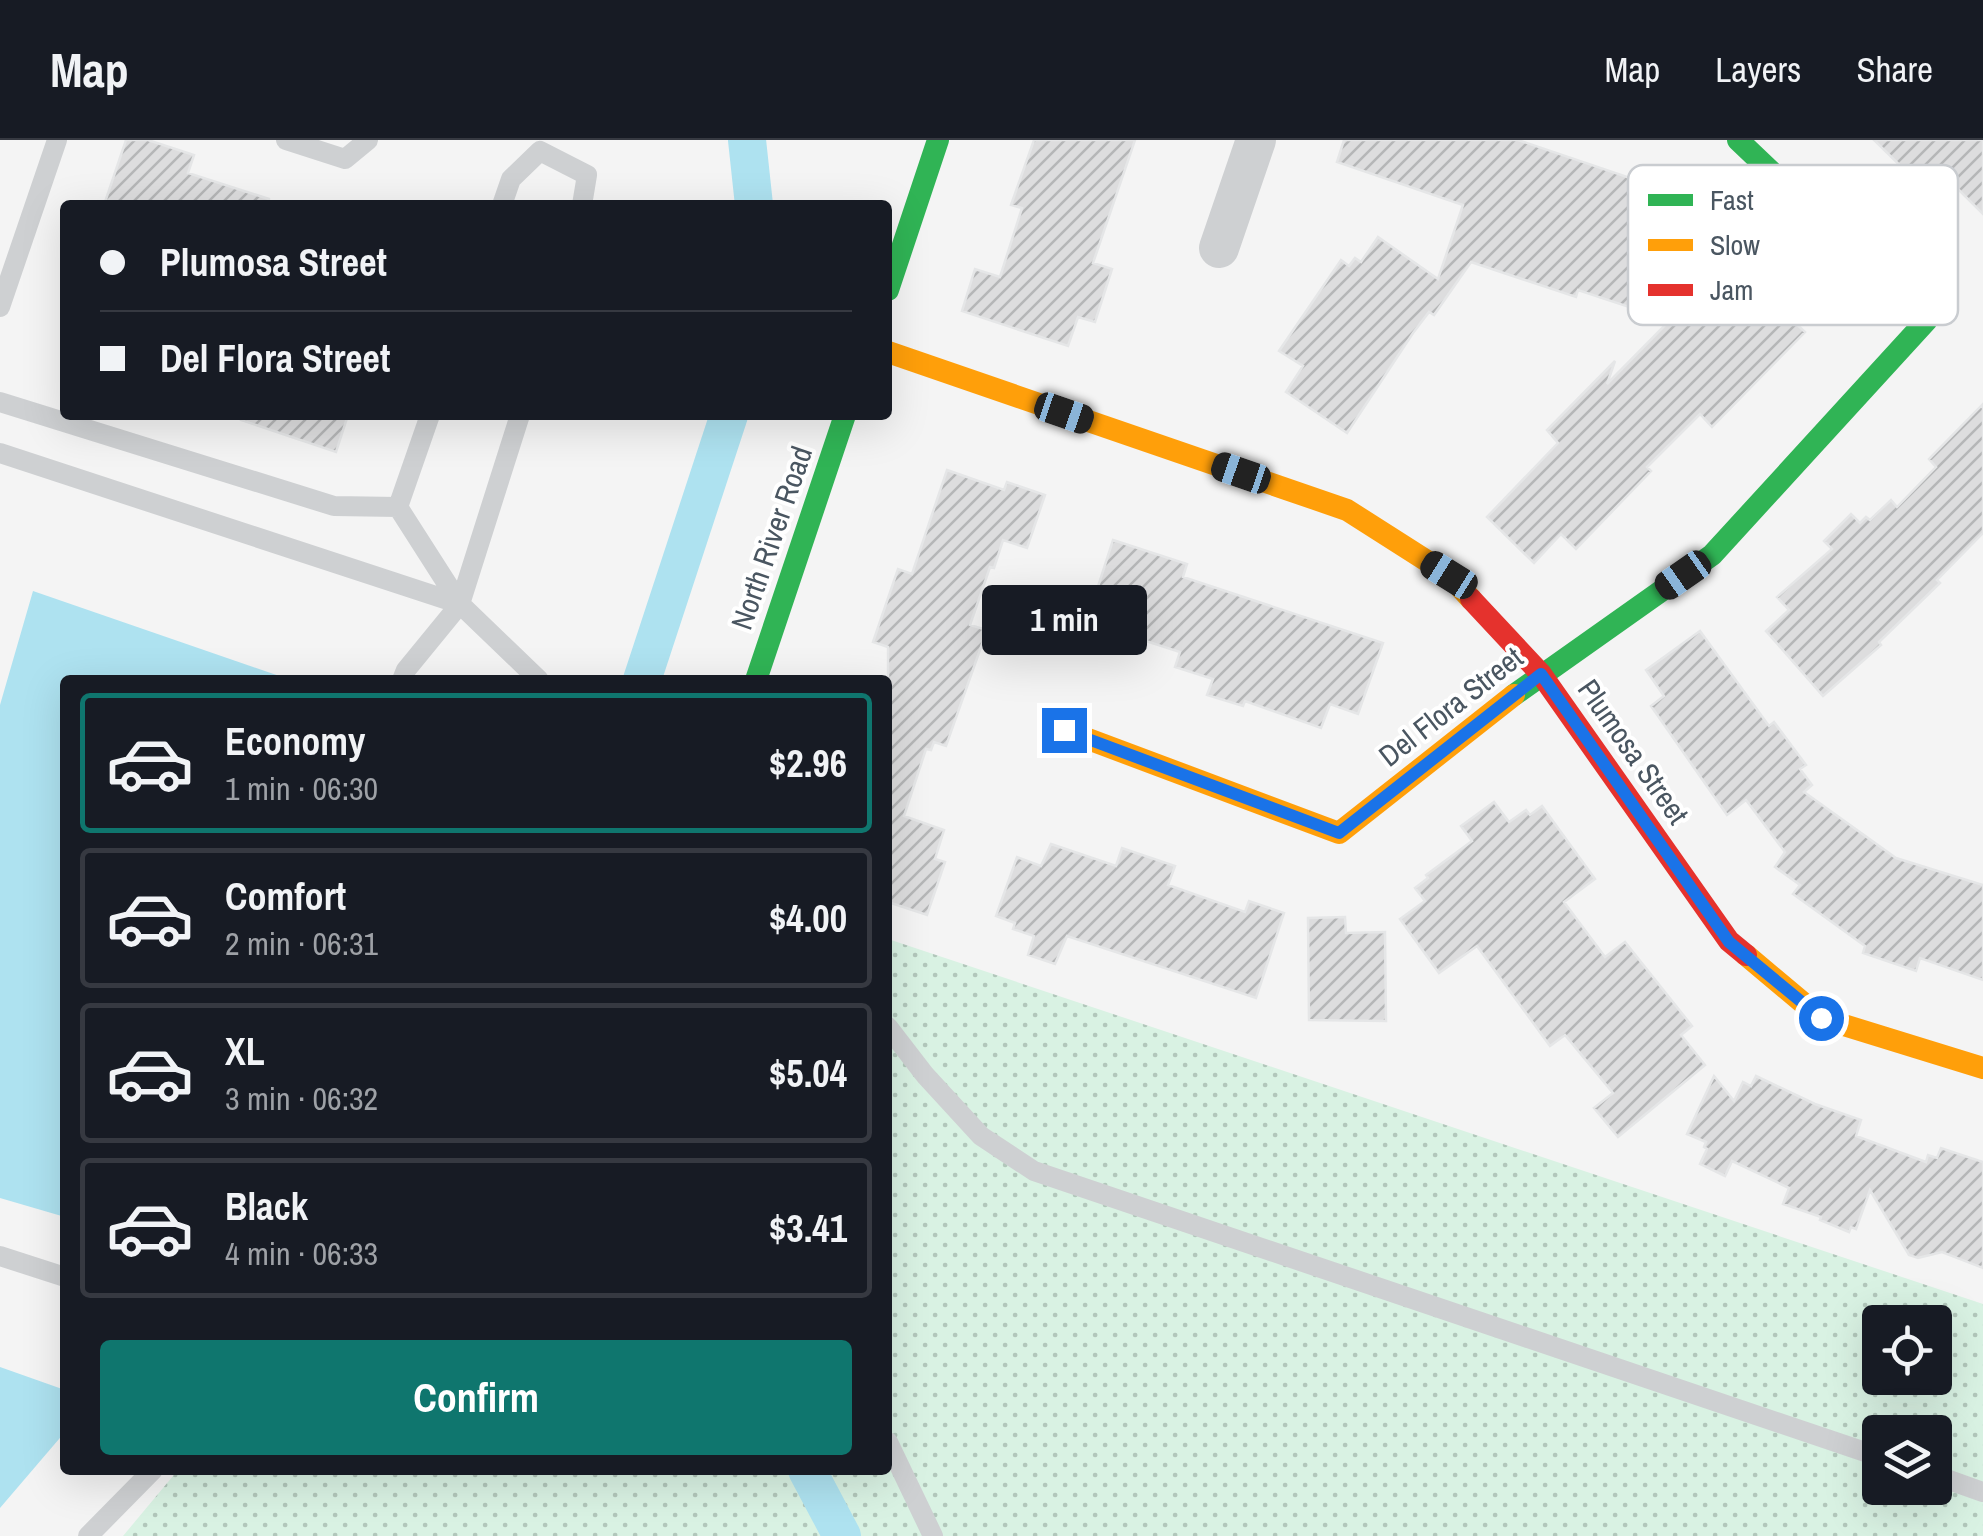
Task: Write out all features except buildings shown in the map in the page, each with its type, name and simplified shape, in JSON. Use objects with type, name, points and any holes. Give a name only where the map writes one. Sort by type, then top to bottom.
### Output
[{"type":"street","points":[[892,278],[938,140]]},
{"type":"street","points":[[1219,248],[1256,140]]},
{"type":"street","name":"Del Flora Street","points":[[1738,140],[1764,165]]},
{"type":"street","name":"Del Flora Street","points":[[1064,730],[1339,833],[1541,674],[1712,555],[1921,325]]},
{"type":"street","name":"Plumosa Street","points":[[892,353],[1347,510],[1449,575],[1541,674],[1729,942],[1821,1018],[1983,1068]]},
{"type":"street","name":"North River Road","points":[[758,675],[844,420]]},
{"type":"lane","points":[[0,307],[57,140]]},
{"type":"lane","points":[[286,140],[344,159],[368,140]]},
{"type":"lane","points":[[504,200],[510,179],[535,145],[587,175],[583,200]]},
{"type":"lane","points":[[0,402],[334,506],[398,507]]},
{"type":"lane","points":[[398,507],[428,420]]},
{"type":"lane","points":[[404,675],[460,604],[518,420]]},
{"type":"lane","points":[[0,453],[460,604]]},
{"type":"lane","points":[[398,507],[460,604],[533,675]]},
{"type":"lane","points":[[892,1032],[981,1136],[1034,1171],[1862,1450]]},
{"type":"lane","points":[[0,1256],[60,1275]]},
{"type":"lane","points":[[892,1450],[933,1536]]},
{"type":"lane","points":[[88,1536],[148,1475]]},
{"type":"lane","points":[[1952,1481],[1983,1492]]},
{"type":"green space","points":[[892,940],[1983,1304],[1983,1536],[123,1536],[174,1475],[892,1475]]},
{"type":"water","points":[[33,591],[277,675],[60,675],[60,1216],[0,1198],[0,705]]},
{"type":"water","points":[[0,1367],[60,1388],[60,1438],[0,1508]]},
{"type":"waterway","points":[[747,140],[753,200]]},
{"type":"waterway","points":[[644,675],[727,420]]},
{"type":"waterway","points":[[810,1475],[842,1536]]},
{"type":"traffic: fast","points":[[892,278],[938,140]]},
{"type":"traffic: fast","points":[[1738,140],[1764,165]]},
{"type":"traffic: fast","points":[[1514,695],[1712,555],[1922,325]]},
{"type":"traffic: fast","points":[[758,675],[843,420]]},
{"type":"traffic: slow","points":[[892,353],[1347,510],[1449,575],[1471,599]]},
{"type":"traffic: slow","points":[[1064,730],[1339,833],[1514,695]]},
{"type":"traffic: slow","points":[[1746,955],[1821,1018],[1983,1068]]},
{"type":"traffic: jam","points":[[1471,599],[1541,674],[1729,941],[1746,955]]},
{"type":"route","points":[[1064,730],[1339,833],[1541,674],[1729,942],[1821,1018]]}]
